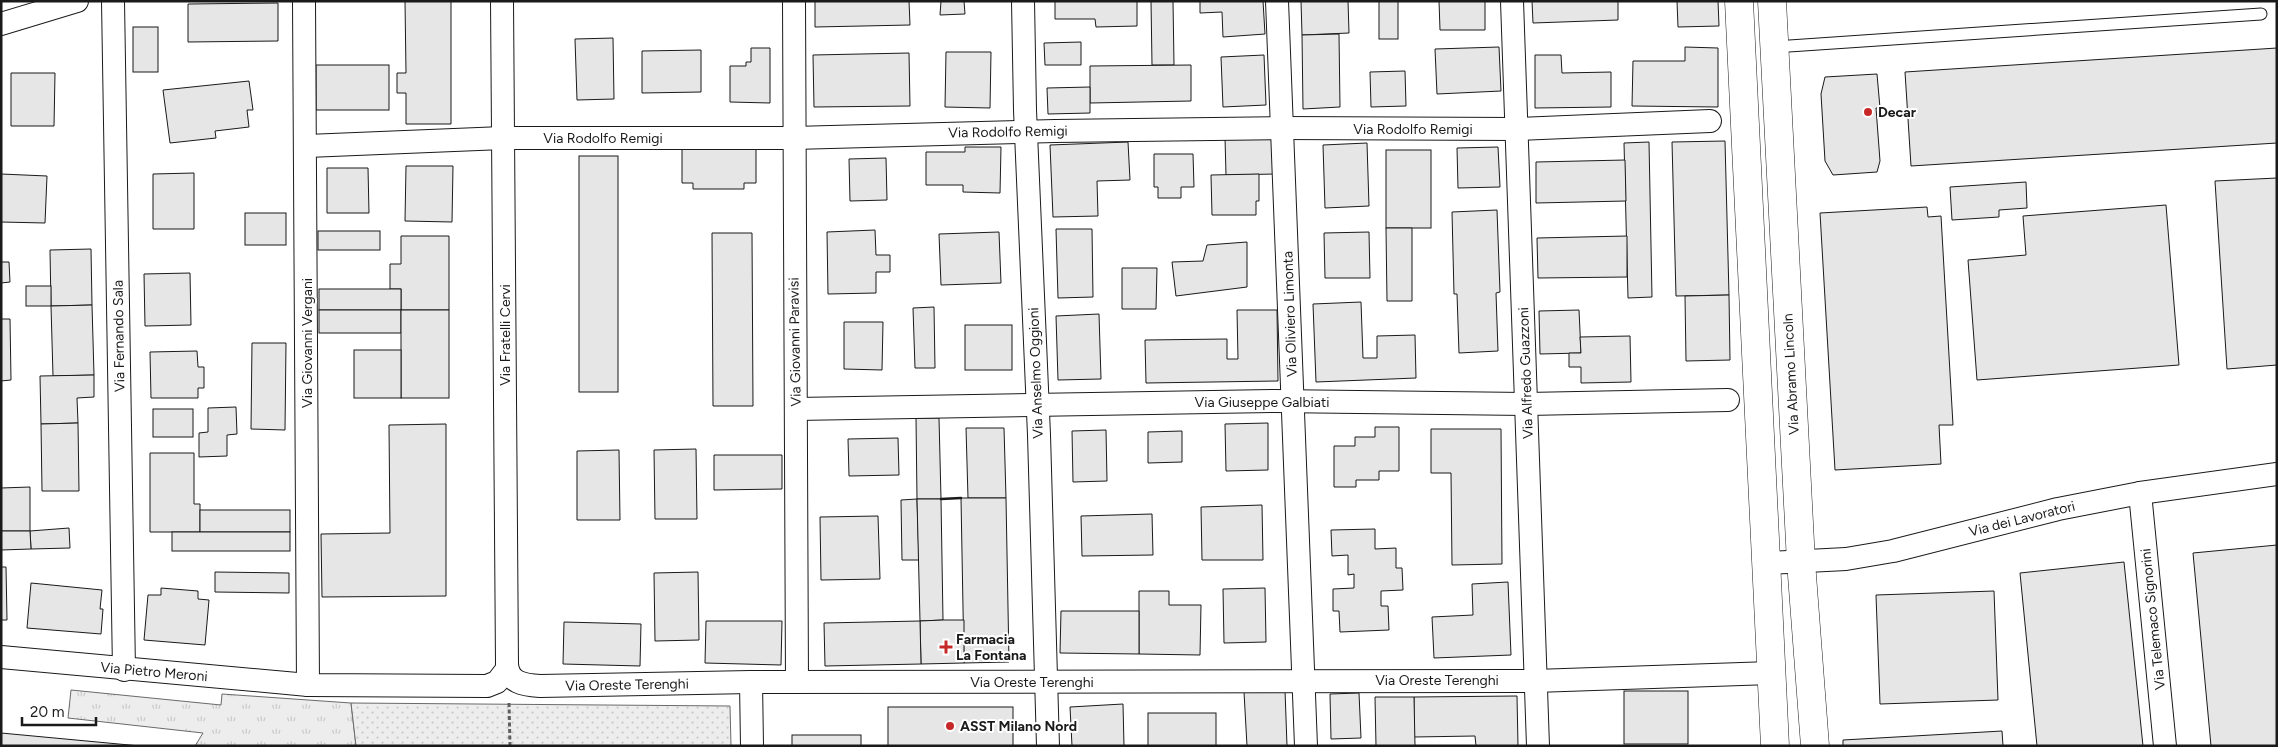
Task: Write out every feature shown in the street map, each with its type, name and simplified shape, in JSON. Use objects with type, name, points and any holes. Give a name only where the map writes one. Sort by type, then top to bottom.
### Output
[{"type":"main road","points":[[1739,1],[1775,746]]},
{"type":"main road","name":"Via Abramo Lincoln","points":[[1772,1],[1801,562],[1816,746]]},
{"type":"main road","points":[[1771,673],[1797,706],[1802,746]]},
{"type":"street","points":[[1,24],[77,1]]},
{"type":"street","name":"Via Fernando Sala","points":[[113,1],[124,670]]},
{"type":"street","name":"Via Giovanni Vergani","points":[[304,1],[308,685]]},
{"type":"street","name":"Via Fratelli Cervi","points":[[502,1],[508,669]]},
{"type":"street","name":"Via Giovanni Paravisi","points":[[794,1],[793,138],[797,682]]},
{"type":"street","name":"Via Anselmo Oggioni","points":[[1023,1],[1048,746]]},
{"type":"street","name":"Via Oliviero Limonta","points":[[1277,1],[1306,746]]},
{"type":"street","name":"Via Alfredo Guazzoni","points":[[1512,1],[1538,746]]},
{"type":"street","name":"Via Rodolfo Remigi","points":[[306,146],[504,138],[793,138],[1282,128],[1516,129],[1710,120]]},
{"type":"street","name":"Via Giuseppe Galbiati","points":[[796,409],[1293,401],[1527,404],[1728,400]]},
{"type":"street","name":"Via dei Lavoratori","points":[[1767,563],[1846,559],[1893,551],[2020,517],[2140,493],[2277,474]]},
{"type":"street","name":"Via Telemaco Signorini","points":[[2140,493],[2165,746]]},
{"type":"street","name":"Via Pietro Meroni","points":[[1,657],[124,670],[308,685]]},
{"type":"street","points":[[308,685],[486,686],[497,682],[508,669]]},
{"type":"street","name":"Via Oreste Terenghi","points":[[508,669],[510,675],[518,682],[540,686],[751,682],[1535,681],[1771,673]]},
{"type":"street","points":[[751,682],[752,746]]},
{"type":"lane","points":[[1774,47],[2261,14]]},
{"type":"path","points":[[509,700],[510,746]]},
{"type":"green space","points":[[71,690],[221,705],[222,694],[351,703],[356,746],[195,746],[203,733],[68,718]]},
{"type":"green space","points":[[351,703],[730,706],[731,746],[356,746]]},
{"type":"building","points":[[405,1],[451,1],[451,124],[406,124],[406,93],[397,93],[397,73],[406,73]]},
{"type":"building","points":[[815,1],[909,1],[910,25],[815,27]]},
{"type":"building","points":[[941,1],[964,1],[965,14],[940,15]]},
{"type":"building","points":[[1055,1],[1137,1],[1137,26],[1096,27],[1095,19],[1055,19]]},
{"type":"building","points":[[1151,1],[1173,1],[1174,65],[1152,65]]},
{"type":"building","points":[[1200,1],[1263,1],[1265,34],[1223,37],[1222,12],[1200,13]]},
{"type":"building","points":[[1301,1],[1348,1],[1349,33],[1302,35]]},
{"type":"building","points":[[1379,1],[1398,1],[1398,39],[1379,39]]},
{"type":"building","points":[[1439,1],[1485,1],[1485,30],[1440,30]]},
{"type":"building","points":[[1532,1],[1618,1],[1618,20],[1533,23]]},
{"type":"building","points":[[1677,1],[1718,1],[1719,26],[1678,27]]},
{"type":"building","points":[[278,3],[278,41],[188,42],[188,4]]},
{"type":"building","points":[[133,27],[158,27],[158,72],[133,72]]},
{"type":"building","points":[[1339,34],[1340,107],[1303,109],[1302,35]]},
{"type":"building","points":[[613,38],[614,99],[577,100],[575,39]]},
{"type":"building","points":[[1081,42],[1081,65],[1045,65],[1044,43]]},
{"type":"building","points":[[1499,47],[1501,91],[1437,94],[1435,49]]},
{"type":"building","points":[[1685,47],[1718,48],[1718,107],[1632,106],[1633,61],[1685,61]]},
{"type":"building","points":[[751,48],[770,48],[770,103],[730,102],[730,66],[746,66],[746,62],[751,62]]},
{"type":"building","points":[[2277,48],[2277,143],[1911,166],[1905,72]]},
{"type":"building","points":[[701,50],[701,92],[642,93],[642,51]]},
{"type":"building","points":[[946,52],[991,52],[990,108],[945,107]]},
{"type":"building","points":[[909,53],[910,106],[814,107],[813,55]]},
{"type":"building","points":[[1264,55],[1266,105],[1223,107],[1221,57]]},
{"type":"building","points":[[1535,55],[1561,55],[1562,73],[1611,72],[1611,107],[1535,108]]},
{"type":"building","points":[[316,65],[389,65],[389,110],[316,110]]},
{"type":"building","points":[[1191,65],[1191,101],[1090,103],[1090,66]]},
{"type":"building","points":[[1405,71],[1406,106],[1371,107],[1370,72]]},
{"type":"building","points":[[11,73],[55,73],[54,126],[11,126]]},
{"type":"building","points":[[1877,74],[1880,108],[1876,108],[1880,161],[1877,172],[1833,175],[1825,161],[1821,94],[1825,77]]},
{"type":"building","points":[[249,81],[253,110],[247,110],[249,127],[215,131],[216,138],[170,143],[163,90]]},
{"type":"building","points":[[1090,87],[1090,113],[1048,114],[1047,88]]},
{"type":"building","points":[[1275,137],[1276,174],[1226,175],[1225,138]]},
{"type":"building","points":[[1725,141],[1729,295],[1676,296],[1672,142]]},
{"type":"building","points":[[1128,142],[1130,180],[1097,181],[1098,216],[1053,217],[1050,145]]},
{"type":"building","points":[[1649,142],[1652,297],[1628,298],[1624,143]]},
{"type":"building","points":[[1367,143],[1369,206],[1325,208],[1323,145]]},
{"type":"building","points":[[965,147],[1001,147],[1000,193],[963,192],[963,185],[926,185],[926,152],[965,152]]},
{"type":"building","points":[[1498,147],[1500,187],[1458,188],[1457,148]]},
{"type":"building","points":[[682,149],[756,149],[756,183],[744,183],[744,189],[693,189],[693,183],[682,183]]},
{"type":"building","points":[[1386,150],[1431,150],[1431,228],[1386,228]]},
{"type":"building","points":[[1154,154],[1193,154],[1194,187],[1181,187],[1181,198],[1158,198],[1158,187],[1154,187]]},
{"type":"building","points":[[579,156],[618,156],[618,392],[579,392]]},
{"type":"building","points":[[886,158],[887,200],[850,201],[849,159]]},
{"type":"building","points":[[1625,160],[1626,201],[1536,203],[1536,162]]},
{"type":"building","points":[[406,166],[453,166],[452,222],[405,221]]},
{"type":"building","points":[[327,168],[368,168],[369,213],[327,213]]},
{"type":"building","points":[[194,173],[194,229],[153,229],[153,174]]},
{"type":"building","points":[[1,174],[47,176],[45,223],[1,222]]},
{"type":"building","points":[[1259,174],[1259,201],[1256,201],[1256,215],[1212,215],[1211,175]]},
{"type":"building","points":[[2277,178],[2277,365],[2227,369],[2215,181]]},
{"type":"building","points":[[2026,182],[2027,208],[1999,210],[1999,217],[1952,220],[1950,187]]},
{"type":"building","points":[[2166,205],[2179,365],[1977,380],[1968,260],[2026,255],[2023,216]]},
{"type":"building","points":[[1927,207],[1928,217],[1941,216],[1953,425],[1939,425],[1941,464],[1835,470],[1820,213]]},
{"type":"building","points":[[1497,210],[1500,292],[1496,293],[1498,351],[1459,353],[1457,294],[1454,294],[1452,212]]},
{"type":"building","points":[[245,213],[286,213],[286,245],[245,245]]},
{"type":"building","points":[[1386,228],[1412,228],[1412,301],[1387,301]]},
{"type":"building","points":[[1056,229],[1092,229],[1093,297],[1058,298]]},
{"type":"building","points":[[875,230],[876,255],[890,255],[890,272],[876,272],[876,293],[828,294],[827,232]]},
{"type":"building","points":[[318,231],[380,231],[380,250],[318,250]]},
{"type":"building","points":[[999,232],[1001,283],[941,285],[939,234]]},
{"type":"building","points":[[1369,232],[1370,278],[1325,278],[1324,233]]},
{"type":"building","points":[[712,233],[752,233],[753,406],[713,406]]},
{"type":"building","points":[[401,236],[449,236],[449,310],[401,310],[401,289],[390,289],[390,264],[401,264]]},
{"type":"building","points":[[1627,236],[1627,277],[1538,278],[1537,238]]},
{"type":"building","points":[[1247,242],[1247,287],[1176,296],[1172,262],[1203,261],[1207,245]]},
{"type":"building","points":[[91,249],[92,305],[51,306],[50,250]]},
{"type":"building","points":[[1,262],[9,262],[10,282],[1,283]]},
{"type":"building","points":[[1122,268],[1157,268],[1156,309],[1122,309]]},
{"type":"building","points":[[190,273],[191,325],[145,326],[144,274]]},
{"type":"building","points":[[26,286],[51,286],[51,306],[26,306]]},
{"type":"building","points":[[319,289],[401,289],[401,310],[319,310]]},
{"type":"building","points":[[1729,295],[1730,360],[1686,361],[1685,296]]},
{"type":"building","points":[[1361,302],[1363,358],[1377,358],[1377,336],[1415,335],[1416,378],[1316,382],[1313,304]]},
{"type":"building","points":[[92,305],[94,375],[53,376],[51,306]]},
{"type":"building","points":[[934,307],[935,368],[915,368],[913,308]]},
{"type":"building","points":[[319,310],[401,310],[401,333],[319,333]]},
{"type":"building","points":[[401,310],[449,310],[449,398],[401,398]]},
{"type":"building","points":[[1237,310],[1277,310],[1278,381],[1146,383],[1145,340],[1227,339],[1227,359],[1238,359]]},
{"type":"building","points":[[1579,310],[1581,353],[1540,354],[1539,311]]},
{"type":"building","points":[[1099,314],[1101,379],[1058,380],[1056,316]]},
{"type":"building","points":[[1,319],[10,319],[11,380],[1,381]]},
{"type":"building","points":[[844,322],[883,322],[882,370],[844,369]]},
{"type":"building","points":[[965,325],[1012,325],[1012,370],[965,370]]},
{"type":"building","points":[[1630,336],[1631,382],[1581,383],[1581,367],[1569,367],[1569,353],[1581,353],[1580,337]]},
{"type":"building","points":[[252,343],[286,343],[285,430],[251,429]]},
{"type":"building","points":[[354,350],[401,350],[401,398],[354,398]]},
{"type":"building","points":[[197,351],[198,367],[204,367],[204,388],[198,388],[198,398],[151,398],[150,352]]},
{"type":"building","points":[[94,375],[94,397],[77,398],[78,423],[41,424],[40,376]]},
{"type":"building","points":[[236,407],[237,434],[227,435],[227,456],[199,457],[199,433],[208,432],[208,408]]},
{"type":"building","points":[[153,409],[193,409],[193,437],[153,437]]},
{"type":"building","points":[[916,418],[939,418],[941,499],[917,499]]},
{"type":"building","points":[[78,423],[79,491],[42,491],[41,424]]},
{"type":"building","points":[[1268,423],[1268,470],[1226,471],[1225,424]]},
{"type":"building","points":[[446,424],[446,596],[322,597],[321,534],[390,533],[389,425]]},
{"type":"building","points":[[1375,427],[1399,427],[1399,471],[1379,471],[1379,480],[1356,480],[1356,487],[1334,487],[1334,446],[1355,446],[1355,437],[1375,437]]},
{"type":"building","points":[[966,428],[1004,428],[1006,498],[968,498]]},
{"type":"building","points":[[1431,429],[1501,429],[1502,564],[1452,565],[1451,473],[1431,473]]},
{"type":"building","points":[[1106,430],[1107,481],[1073,482],[1072,431]]},
{"type":"building","points":[[1182,431],[1182,462],[1148,463],[1148,432]]},
{"type":"building","points":[[898,438],[899,475],[849,476],[848,439]]},
{"type":"building","points":[[696,449],[697,519],[655,519],[654,450]]},
{"type":"building","points":[[619,450],[620,520],[577,520],[577,451]]},
{"type":"building","points":[[150,453],[194,453],[194,504],[200,504],[200,532],[150,532]]},
{"type":"building","points":[[714,455],[782,455],[782,489],[714,490]]},
{"type":"building","points":[[30,487],[30,531],[1,531],[1,488]]},
{"type":"building","points":[[961,498],[1006,498],[1009,662],[964,663]]},
{"type":"building","points":[[917,499],[919,560],[902,560],[901,500]]},
{"type":"building","points":[[917,499],[941,499],[943,620],[920,621]]},
{"type":"building","points":[[1262,505],[1263,560],[1202,560],[1201,507]]},
{"type":"building","points":[[200,510],[290,510],[290,532],[200,532]]},
{"type":"building","points":[[1152,514],[1153,555],[1082,556],[1081,516]]},
{"type":"building","points":[[878,516],[880,579],[821,580],[820,517]]},
{"type":"building","points":[[69,528],[70,548],[31,549],[30,531]]},
{"type":"building","points":[[1375,529],[1375,549],[1396,548],[1396,568],[1402,568],[1403,590],[1381,591],[1381,606],[1388,606],[1389,630],[1340,632],[1339,611],[1333,611],[1333,589],[1354,588],[1354,574],[1348,575],[1348,555],[1332,556],[1331,530]]},
{"type":"building","points":[[1,531],[30,531],[31,549],[1,550]]},
{"type":"building","points":[[172,532],[290,532],[290,551],[172,551]]},
{"type":"building","points":[[2277,545],[2277,746],[2211,746],[2193,553]]},
{"type":"building","points":[[2124,562],[2143,746],[2037,746],[2020,573]]},
{"type":"building","points":[[1,567],[6,567],[7,620],[1,620]]},
{"type":"building","points":[[215,572],[289,573],[289,593],[215,592]]},
{"type":"building","points":[[698,572],[699,640],[655,641],[654,573]]},
{"type":"building","points":[[1508,582],[1511,655],[1434,658],[1432,617],[1473,615],[1472,584]]},
{"type":"building","points":[[31,583],[102,590],[100,609],[103,609],[101,634],[27,628]]},
{"type":"building","points":[[161,588],[198,591],[198,599],[209,600],[205,645],[144,640],[148,595],[161,595]]},
{"type":"building","points":[[1265,588],[1266,642],[1224,643],[1223,589]]},
{"type":"building","points":[[1139,591],[1169,591],[1169,605],[1201,605],[1200,655],[1139,654]]},
{"type":"building","points":[[1994,591],[1998,700],[1880,704],[1876,595]]},
{"type":"building","points":[[1061,611],[1139,611],[1139,654],[1060,653]]},
{"type":"building","points":[[964,620],[964,663],[921,664],[920,621]]},
{"type":"building","points":[[706,621],[782,621],[781,665],[705,663]]},
{"type":"building","points":[[920,621],[921,664],[825,666],[824,623]]},
{"type":"building","points":[[564,622],[641,624],[640,666],[563,664]]},
{"type":"building","points":[[1285,690],[1287,746],[1247,746],[1244,692]]},
{"type":"building","points":[[1624,691],[1688,691],[1688,744],[1624,744]]},
{"type":"building","points":[[1359,693],[1361,738],[1331,739],[1330,694]]},
{"type":"building","points":[[1517,696],[1518,746],[1476,746],[1475,736],[1414,737],[1414,697]]},
{"type":"building","points":[[1375,697],[1414,697],[1415,746],[1376,746]]},
{"type":"building","points":[[1123,704],[1124,746],[1072,746],[1070,707]]},
{"type":"building","name":"ASST Milano Nord","points":[[888,707],[1013,707],[1013,746],[888,746]]},
{"type":"building","points":[[1148,713],[1216,713],[1216,746],[1148,746]]},
{"type":"building","points":[[2002,731],[2003,746],[1843,746],[1843,740]]},
{"type":"building","points":[[1,733],[140,746],[1,746]]},
{"type":"building","points":[[792,735],[861,735],[861,746],[792,746]]},
{"type":"wall","points":[[941,499],[961,498]]},
{"type":"place","name":"Decar","points":[[1868,112]]},
{"type":"place","name":"Farmacia La Fontana","points":[[946,647]]},
{"type":"place","name":"ASST Milano Nord","points":[[950,726]]}]
